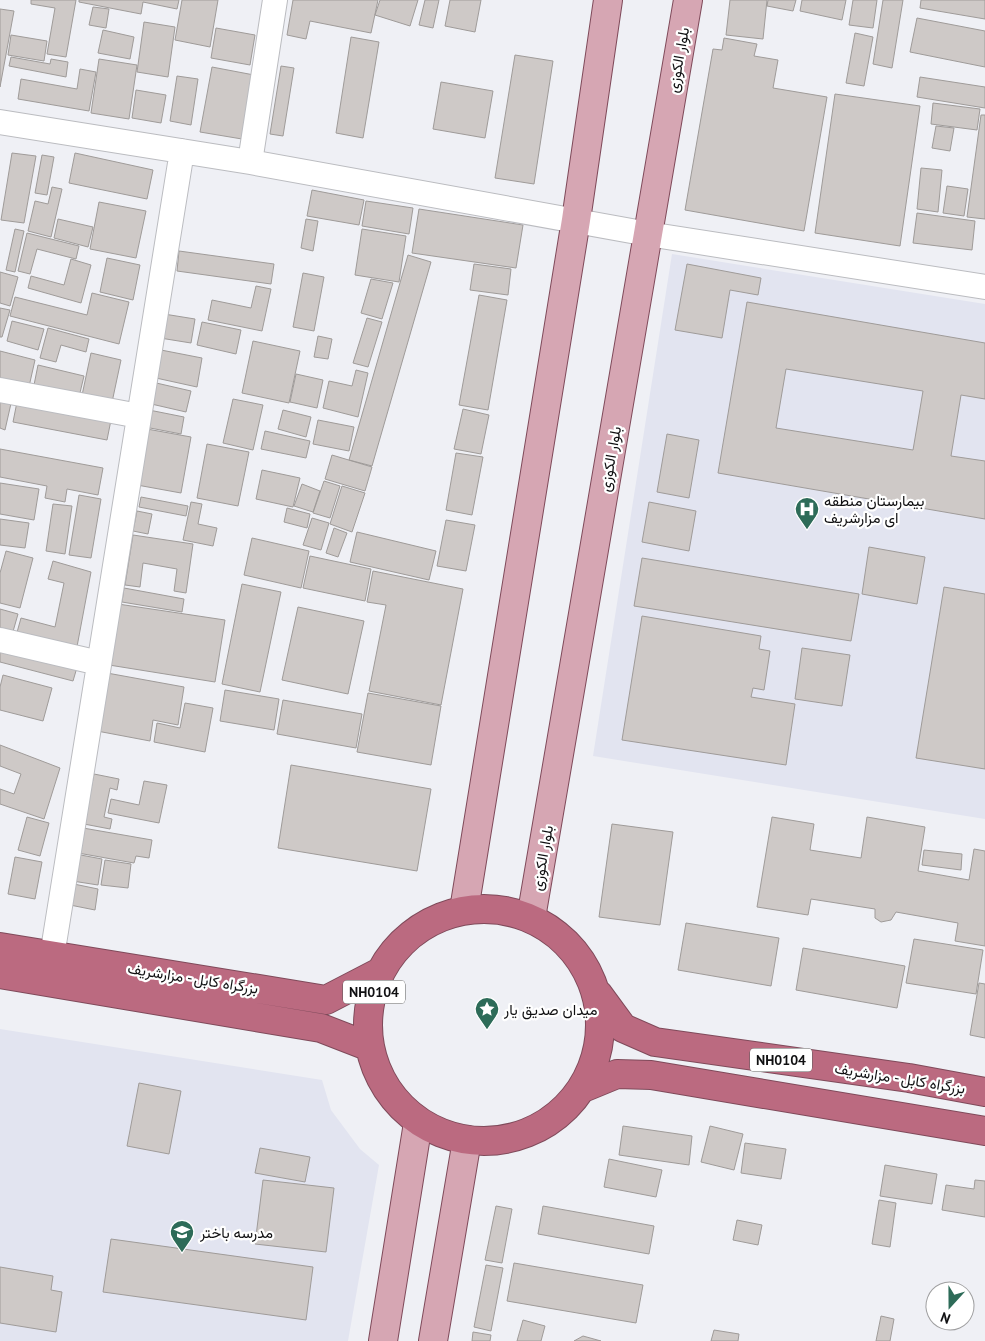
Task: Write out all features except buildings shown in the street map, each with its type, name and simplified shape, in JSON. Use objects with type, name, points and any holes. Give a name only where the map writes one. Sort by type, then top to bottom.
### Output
[{"type":"highway","name":"NH0104","points":[[498,909],[531,918],[560,936],[583,962],[597,993],[601,1025],[597,1058],[583,1088],[561,1113],[533,1131],[501,1140],[467,1140],[418,1123],[401,1106],[381,1079],[370,1046],[369,1009],[380,972],[401,943],[430,922],[464,910],[498,909]]},
{"type":"highway","name":"بزرگراه کابل - مزارشریف","points":[[0,947],[326,1000],[380,972]]},
{"type":"highway","name":"بزرگراه کابل - مزارشریف","points":[[0,974],[321,1028],[370,1046]]},
{"type":"highway","name":"بزرگراه کابل - مزارشریف","points":[[597,993],[623,1028],[655,1042],[910,1078],[985,1092]]},
{"type":"highway","name":"NH0104","points":[[583,1088],[617,1074],[651,1075],[985,1130]]},
{"type":"main road","points":[[464,910],[576,220],[608,0]]},
{"type":"main road","name":"بلوار الکوزی","points":[[531,918],[688,0]]},
{"type":"main road","points":[[383,1341],[418,1123]]},
{"type":"main road","points":[[433,1341],[467,1140]]},
{"type":"street","points":[[250,162],[275,0]]},
{"type":"street","points":[[0,122],[250,162],[648,234],[985,287]]},
{"type":"street","points":[[52,956],[182,151]]},
{"type":"street","points":[[0,390],[139,416]]},
{"type":"street","points":[[0,640],[99,663]]},
{"type":"shaded area","name":"بیمارستان منطقه ای مزارشریف","points":[[672,254],[985,304],[985,819],[593,756]]},
{"type":"shaded area","name":"مدرسه باختر","points":[[0,1029],[322,1080],[331,1110],[360,1149],[379,1165],[348,1341],[0,1341]]},
{"type":"place","name":"بیمارستان منطقه ای مزارشریف","points":[[807,530]]},
{"type":"place","name":"میدان صدیق یار","points":[[487,1030]]},
{"type":"place","name":"مدرسه باختر","points":[[182,1253]]}]
